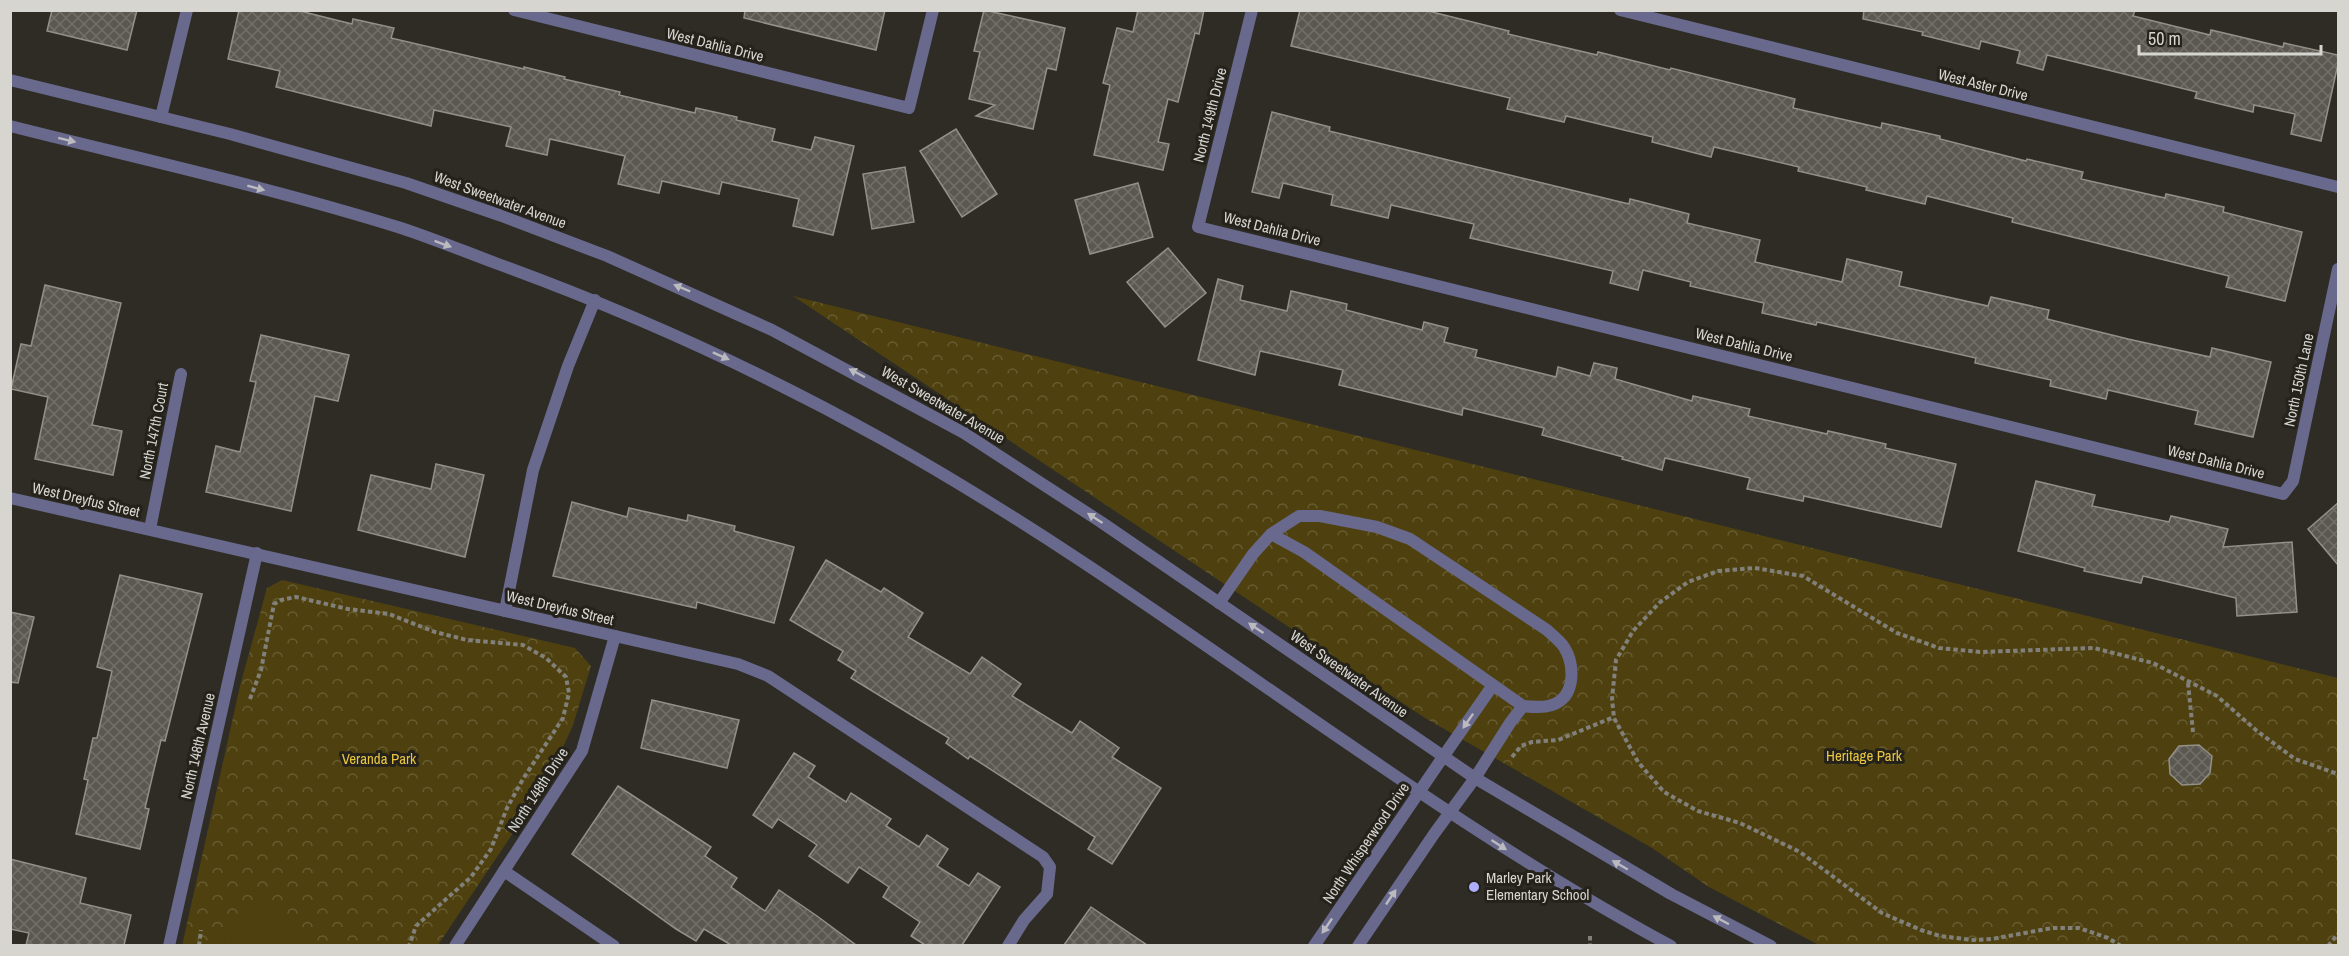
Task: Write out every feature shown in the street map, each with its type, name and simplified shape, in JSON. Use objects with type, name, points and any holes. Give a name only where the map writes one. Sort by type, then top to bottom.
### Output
[{"type":"street","points":[[161,117],[187,10]]},
{"type":"street","name":"West Dahlia Drive","points":[[514,10],[909,108],[933,10]]},
{"type":"street","name":"North 149th Drive","points":[[1198,227],[1251,10]]},
{"type":"street","name":"West Aster Drive","points":[[1620,10],[2338,187]]},
{"type":"street","name":"West Sweetwater Avenue","points":[[10,80],[161,117],[406,183],[499,214],[703,297],[836,362],[964,433],[1101,522],[1475,778],[1671,894],[1771,945]]},
{"type":"street","points":[[10,126],[264,190],[402,229],[595,300],[730,360],[882,439],[982,498],[1084,562],[1450,812],[1584,898],[1671,945]]},
{"type":"street","name":"West Dahlia Drive","points":[[1198,227],[2283,494]]},
{"type":"street","name":"North 150th Lane","points":[[2283,494],[2293,481],[2338,269]]},
{"type":"street","points":[[505,611],[533,470],[568,366],[595,300]]},
{"type":"street","name":"North 147th Court","points":[[150,529],[181,374]]},
{"type":"street","name":"West Dreyfus Street","points":[[10,498],[738,664],[768,676],[1043,857],[1050,867],[1047,894],[1024,920],[1008,945]]},
{"type":"street","points":[[1219,603],[1253,554],[1271,534],[1299,516],[1320,516],[1377,527],[1410,539],[1547,630],[1563,646],[1567,654],[1572,670],[1569,690],[1563,699],[1553,705],[1523,706],[1304,552],[1271,534]]},
{"type":"street","name":"North 148th Avenue","points":[[169,945],[257,553]]},
{"type":"street","name":"North 148th Drive","points":[[455,945],[582,751],[615,636]]},
{"type":"street","name":"North Whisperwood Drive","points":[[1314,945],[1493,685]]},
{"type":"street","points":[[1358,945],[1523,706]]},
{"type":"street","points":[[504,871],[614,945]]},
{"type":"path","points":[[2121,945],[2079,928],[2052,928],[1992,939],[1973,940],[1940,936],[1900,922],[1866,902],[1832,873],[1800,852],[1740,823],[1698,812],[1664,792],[1638,762],[1614,717],[1612,699],[1616,660],[1633,631],[1659,603],[1688,582],[1718,571],[1755,568],[1803,576],[1897,633],[1938,648],[1980,652],[2094,648],[2153,663],[2217,696],[2257,731],[2295,759],[2338,774]]},
{"type":"path","points":[[250,699],[261,670],[274,604],[296,597],[348,609],[389,614],[435,632],[467,640],[523,645],[546,658],[566,677],[569,693],[563,718],[507,808],[491,849],[471,877],[416,926],[409,945]]},
{"type":"path","points":[[2188,682],[2193,732]]},
{"type":"path","points":[[1510,760],[1521,746],[1532,742],[1558,740],[1614,717]]},
{"type":"path","points":[[199,945],[201,930]]},
{"type":"path","points":[[2328,945],[2338,934]]},
{"type":"path","points":[[1590,936],[1590,945]]},
{"type":"green space","name":"Heritage Park","points":[[793,296],[2338,678],[2338,945],[1819,945],[1709,887],[1652,848],[1425,718]]},
{"type":"green space","name":"Veranda Park","points":[[282,580],[575,648],[591,666],[573,725],[561,752],[521,821],[438,945],[182,946],[240,686],[267,588]]},
{"type":"green space","points":[[266,898],[307,945],[232,945],[223,935]]},
{"type":"building","points":[[52,10],[137,10],[127,50],[47,31]]},
{"type":"building","points":[[239,10],[296,10],[352,24],[353,19],[394,28],[391,38],[565,77],[564,79],[620,92],[619,95],[695,113],[696,108],[737,117],[736,120],[775,129],[772,141],[811,150],[815,137],[854,146],[833,235],[793,226],[799,199],[722,182],[719,194],[662,181],[659,193],[618,184],[625,156],[550,139],[547,155],[506,146],[511,127],[434,110],[431,126],[276,87],[280,71],[228,59]]},
{"type":"building","points":[[745,10],[885,10],[876,50],[744,18]]},
{"type":"building","points":[[984,10],[1065,28],[1056,70],[1047,68],[1033,129],[976,116],[995,105],[969,99],[980,52],[974,51]]},
{"type":"building","points":[[1138,10],[1204,10],[1199,34],[1195,33],[1178,102],[1168,99],[1158,142],[1169,144],[1163,170],[1094,155],[1110,85],[1103,83],[1117,28],[1133,32]]},
{"type":"building","points":[[1300,10],[1424,10],[1509,31],[1508,34],[1597,55],[1598,52],[1670,70],[1671,68],[1795,99],[1793,108],[1881,128],[1882,123],[1940,136],[1940,139],[2026,161],[2027,159],[2083,172],[2081,179],[2165,198],[2166,194],[2224,207],[2223,212],[2302,232],[2285,301],[2226,287],[2229,276],[2012,222],[2013,218],[1927,196],[1925,204],[1866,190],[1867,187],[1798,171],[1799,167],[1714,147],[1711,157],[1652,142],[1653,137],[1566,116],[1564,122],[1507,109],[1510,98],[1291,46]]},
{"type":"building","points":[[1864,10],[2135,10],[2133,16],[2210,35],[2211,30],[2283,47],[2284,43],[2338,55],[2338,64],[2321,141],[2291,134],[2295,114],[2254,105],[2253,112],[2195,98],[2197,92],[2047,55],[2043,70],[2017,63],[2020,51],[1981,41],[1979,49],[1922,35],[1923,32],[1863,19]]},
{"type":"building","points":[[1272,112],[1330,127],[1329,131],[1629,204],[1630,199],[1689,214],[1687,223],[1760,240],[1755,262],[1842,282],[1847,259],[1902,272],[1899,286],[1988,306],[1991,297],[2049,310],[2047,319],[2128,339],[2210,357],[2212,348],[2271,362],[2253,437],[2195,424],[2198,411],[2108,390],[2106,399],[2050,386],[2051,380],[1975,363],[1976,358],[1817,322],[1816,325],[1762,313],[1764,303],[1690,286],[1691,282],[1643,270],[1638,290],[1610,283],[1613,271],[1470,238],[1474,224],[1391,205],[1388,218],[1331,205],[1333,195],[1283,183],[1279,198],[1252,192]]},
{"type":"building","points":[[956,129],[997,194],[962,217],[920,151]]},
{"type":"building","points":[[905,167],[914,222],[872,229],[863,174]]},
{"type":"building","points":[[1138,183],[1153,237],[1090,254],[1075,200]]},
{"type":"building","points":[[1168,248],[1206,293],[1165,327],[1127,282]]},
{"type":"building","points":[[1218,279],[1243,286],[1240,300],[1287,311],[1291,291],[1347,304],[1346,310],[1422,330],[1424,322],[1448,328],[1444,342],[1477,350],[1475,357],[1556,377],[1558,367],[1590,376],[1594,363],[1617,368],[1615,379],[1692,401],[1693,396],[1750,409],[1748,416],[1827,434],[1828,431],[1886,444],[1885,448],[1956,464],[1941,527],[1804,496],[1803,501],[1747,489],[1750,478],[1665,458],[1662,470],[1542,435],[1544,428],[1463,408],[1462,415],[1339,385],[1343,370],[1260,351],[1255,375],[1198,360]]},
{"type":"building","points":[[45,285],[121,303],[92,425],[122,431],[113,475],[35,459],[48,397],[11,389],[21,344],[31,346]]},
{"type":"building","points":[[261,335],[349,355],[338,401],[315,396],[291,511],[206,492],[216,446],[240,452],[256,382],[250,381]]},
{"type":"building","points":[[436,464],[484,475],[465,557],[358,530],[371,475],[431,489]]},
{"type":"building","points":[[2036,481],[2095,495],[2092,506],[2169,522],[2171,516],[2228,529],[2223,547],[2292,542],[2297,612],[2237,616],[2236,598],[2143,576],[2141,583],[2084,571],[2085,568],[2018,551]]},
{"type":"building","points":[[572,502],[627,517],[629,508],[687,521],[688,515],[735,526],[734,531],[794,547],[774,623],[697,602],[696,608],[553,576]]},
{"type":"building","points":[[2338,503],[2338,565],[2308,529]]},
{"type":"building","points":[[826,560],[881,592],[884,588],[923,613],[908,637],[970,674],[982,657],[1021,684],[1012,696],[1072,733],[1080,721],[1119,748],[1112,757],[1161,788],[1112,864],[1088,849],[1095,837],[970,756],[968,759],[946,743],[949,738],[851,678],[856,671],[838,660],[843,651],[790,620]]},
{"type":"building","points":[[120,575],[202,594],[165,741],[161,740],[145,808],[149,809],[140,849],[76,834],[88,780],[84,779],[93,738],[97,738],[112,671],[97,667]]},
{"type":"building","points":[[10,612],[34,617],[18,683],[10,682]]},
{"type":"building","points":[[652,700],[739,720],[727,768],[641,748]]},
{"type":"building","points":[[2199,745],[2212,756],[2210,773],[2200,784],[2182,785],[2170,774],[2169,759],[2179,746]]},
{"type":"building","points":[[794,753],[815,766],[808,777],[846,802],[851,793],[891,819],[886,826],[919,847],[927,835],[948,849],[937,866],[969,886],[978,873],[1000,887],[962,945],[925,945],[911,936],[920,922],[883,897],[889,887],[859,867],[848,883],[809,856],[817,845],[778,819],[772,828],[753,815]]},
{"type":"building","points":[[618,786],[711,847],[705,856],[737,878],[731,887],[765,911],[779,890],[856,945],[731,945],[704,929],[696,941],[676,929],[572,854]]},
{"type":"building","points":[[10,859],[86,878],[80,903],[131,915],[124,945],[26,945],[29,933],[10,929]]},
{"type":"building","points":[[1091,907],[1147,945],[1064,945]]},
{"type":"place","name":"Marley Park Elementary School","points":[[1474,887]]}]
